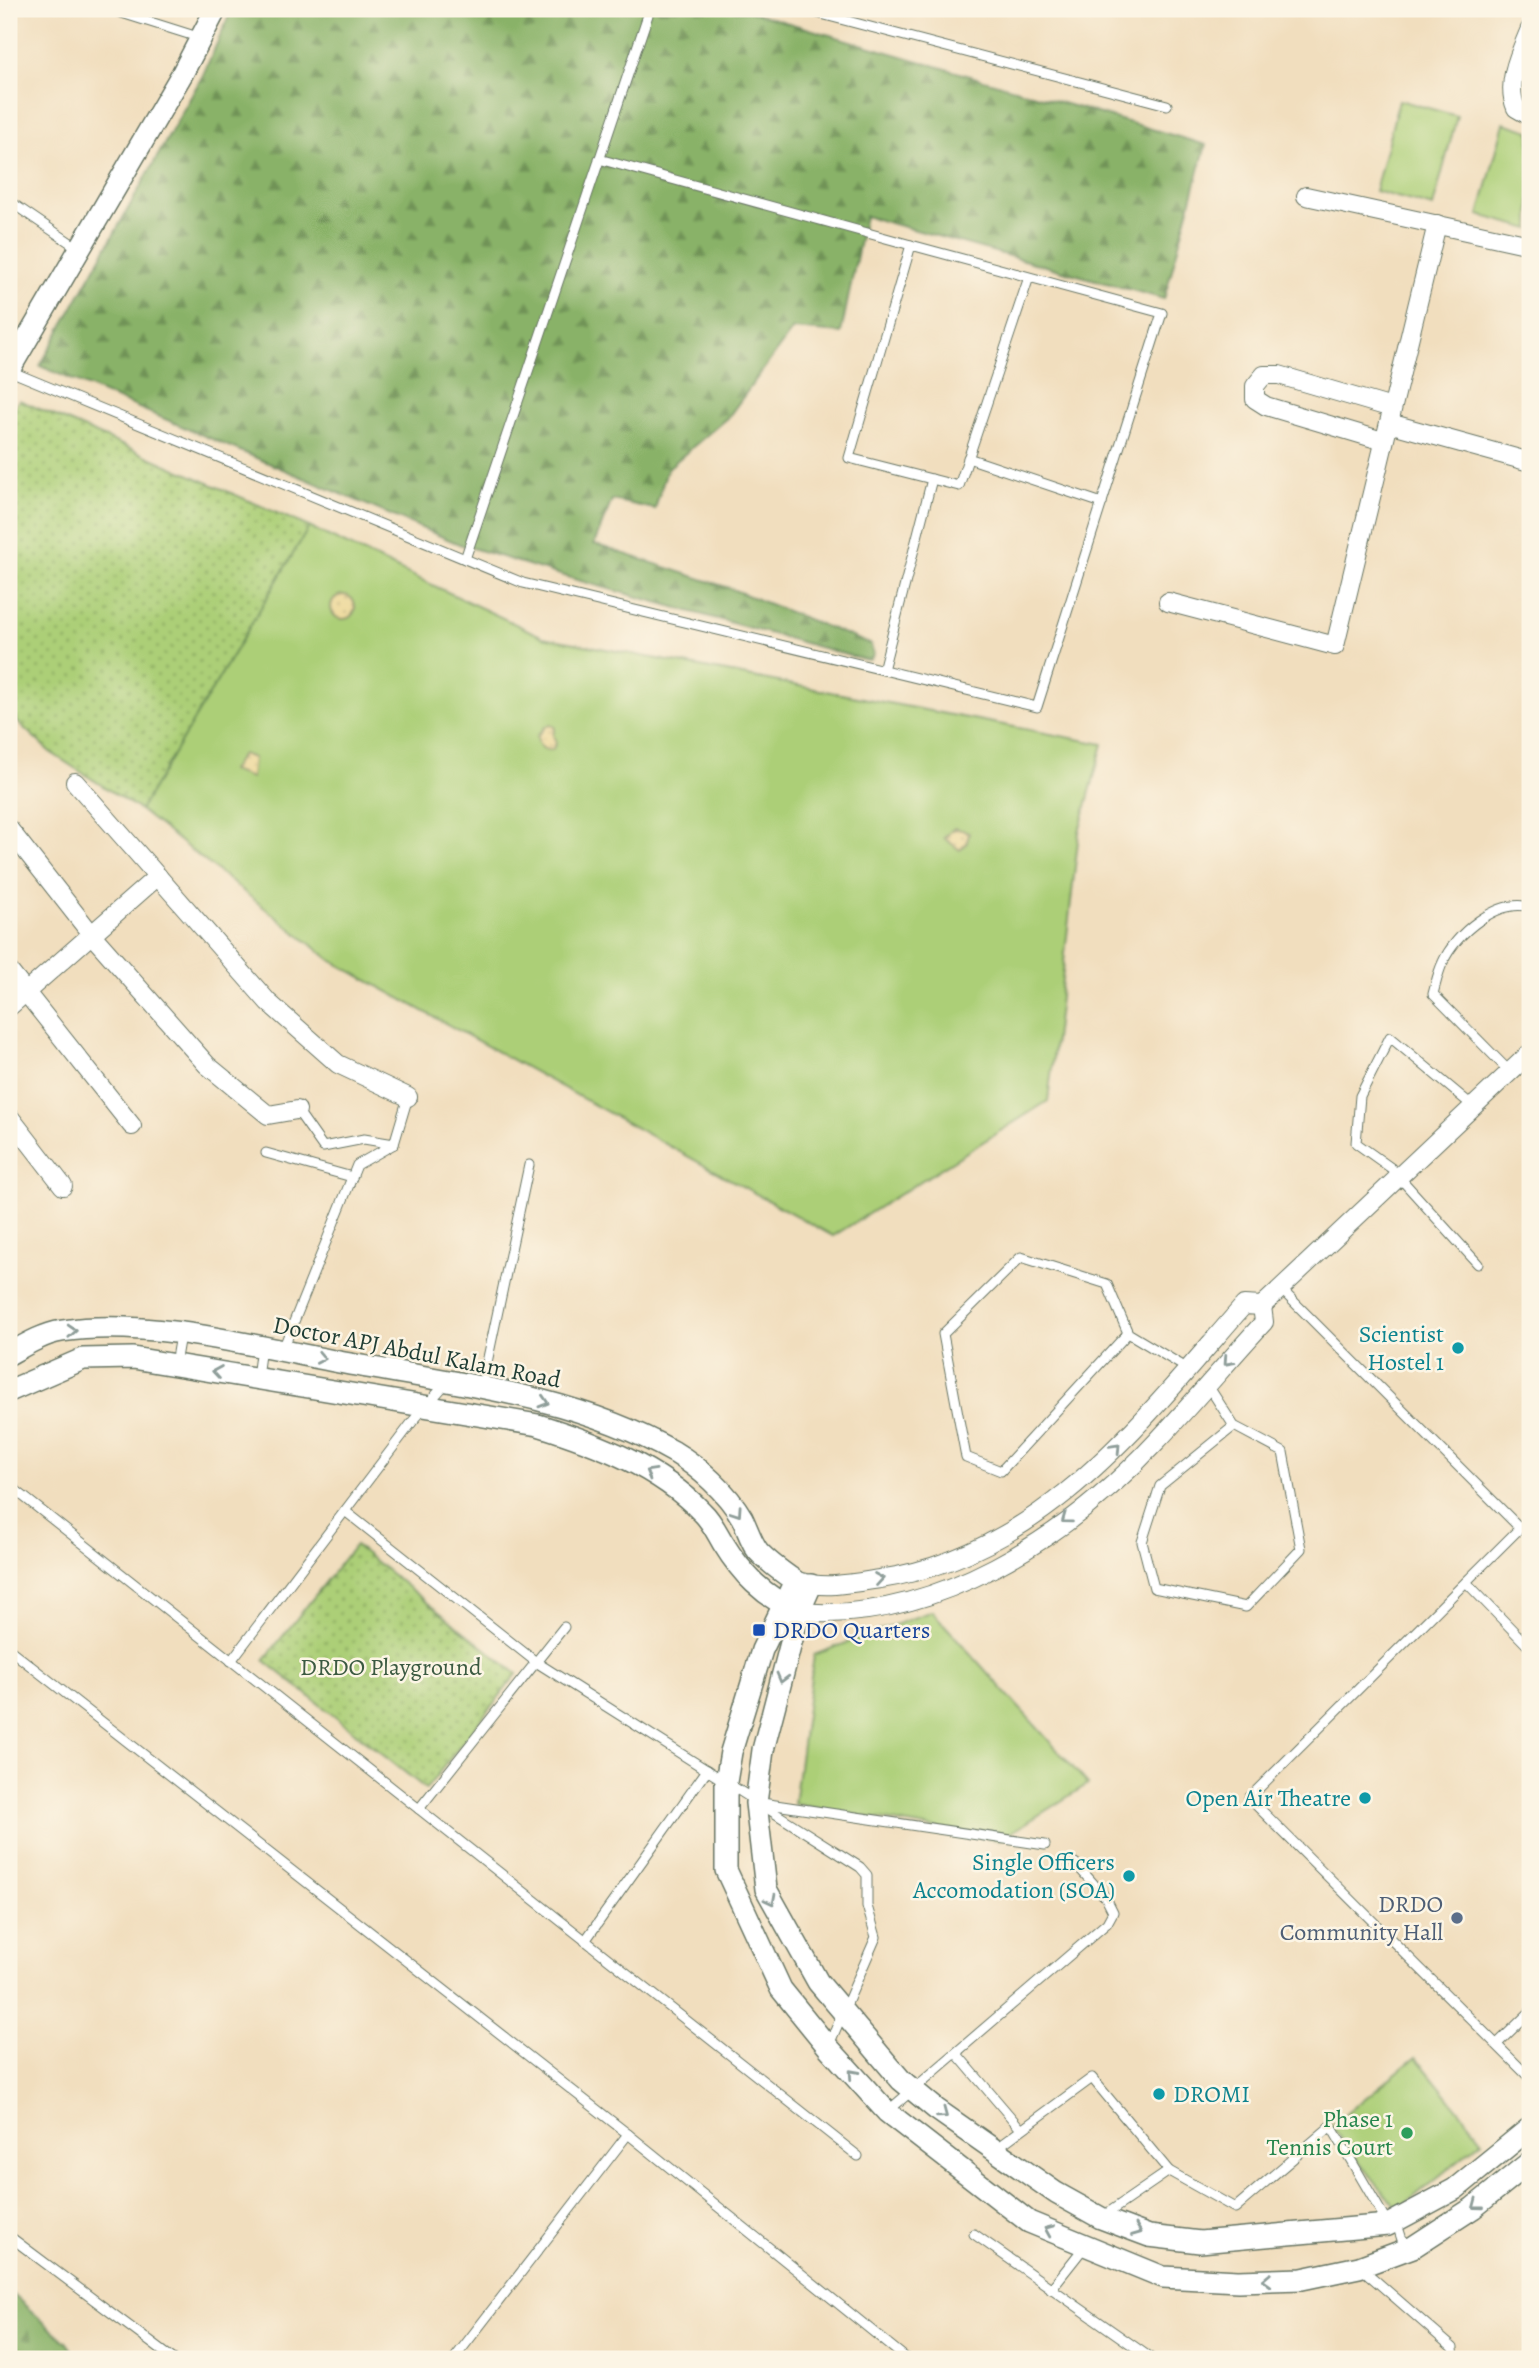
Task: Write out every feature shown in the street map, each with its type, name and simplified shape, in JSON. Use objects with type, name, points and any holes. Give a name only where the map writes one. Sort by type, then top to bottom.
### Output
[{"type":"street","points":[[9,370],[202,38],[216,9]]},
{"type":"street","points":[[1530,29],[1520,52],[1511,89],[1516,108],[1530,116]]},
{"type":"street","points":[[1306,196],[1530,245]]},
{"type":"street","points":[[1168,602],[1335,646],[1437,224]]},
{"type":"street","points":[[1383,442],[1266,406],[1255,399],[1255,386],[1264,374],[1279,375],[1530,462]]},
{"type":"street","points":[[75,782],[268,1002],[338,1064],[408,1097]]},
{"type":"street","points":[[9,829],[92,935],[207,1065],[268,1115],[297,1110]]},
{"type":"street","points":[[9,1007],[158,876]]},
{"type":"street","points":[[9,971],[132,1126]]},
{"type":"street","points":[[1530,1053],[1262,1306],[1244,1305],[1098,1467],[1049,1507],[989,1545],[933,1568],[844,1584],[803,1583],[754,1676],[730,1752],[726,1782],[726,1870],[781,1989],[828,2048],[887,2112],[1029,2222],[1163,2277],[1238,2281],[1302,2278],[1359,2267],[1405,2250],[1473,2208],[1530,2162]]},
{"type":"street","points":[[9,1116],[63,1186]]},
{"type":"street","points":[[9,1391],[83,1359],[133,1358],[538,1425],[602,1445],[662,1480],[703,1512],[738,1567],[760,1590],[791,1608],[823,1614],[880,1606],[945,1591],[991,1571],[1093,1500],[1156,1443],[1264,1322],[1262,1306]]},
{"type":"street","name":"Doctor APJ Abdul Kalam Road","points":[[9,1354],[29,1342],[61,1331],[133,1329],[261,1347],[528,1396],[615,1423],[676,1453],[721,1490],[741,1516],[757,1549],[803,1583]]},
{"type":"street","points":[[1188,1369],[1207,1384]]},
{"type":"street","points":[[791,1608],[763,1750],[757,1803],[766,1889],[818,1982],[901,2080],[993,2151],[1056,2193],[1101,2218],[1149,2236],[1200,2242],[1392,2223],[1455,2189],[1530,2128]]},
{"type":"lane","points":[[109,9],[202,38]]},
{"type":"lane","points":[[465,559],[650,9]]},
{"type":"lane","points":[[802,9],[1167,105]]},
{"type":"lane","points":[[9,370],[523,583],[1037,707],[1162,313],[599,159]]},
{"type":"lane","points":[[9,201],[78,248]]},
{"type":"lane","points":[[911,245],[849,458],[959,486],[1028,277]]},
{"type":"lane","points":[[968,458],[1102,503]]},
{"type":"lane","points":[[883,670],[932,479]]},
{"type":"lane","points":[[1511,1072],[1433,994],[1443,961],[1464,932],[1493,913],[1521,905],[1530,907]]},
{"type":"lane","points":[[1474,1107],[1390,1037],[1360,1096],[1356,1143],[1399,1177],[1478,1264]]},
{"type":"lane","points":[[282,1351],[357,1165],[394,1144],[408,1097]]},
{"type":"lane","points":[[297,1110],[323,1147],[364,1139],[394,1144]]},
{"type":"lane","points":[[266,1153],[352,1177]]},
{"type":"lane","points":[[481,1387],[528,1166]]},
{"type":"lane","points":[[1128,1333],[1000,1471],[967,1457],[943,1334],[1021,1257],[1107,1284],[1128,1333],[1188,1369]]},
{"type":"lane","points":[[1281,1289],[1520,1528]]},
{"type":"lane","points":[[175,1365],[180,1335]]},
{"type":"lane","points":[[257,1379],[261,1347]]},
{"type":"lane","points":[[231,1661],[426,1406],[449,1380]]},
{"type":"lane","points":[[1207,1384],[1234,1426],[1283,1452],[1301,1549],[1246,1607],[1154,1588],[1142,1542],[1160,1486],[1234,1426]]},
{"type":"lane","points":[[9,1485],[858,2156]]},
{"type":"lane","points":[[345,1511],[536,1662],[860,1867],[867,1875],[867,1906],[876,1937],[828,2048]]},
{"type":"lane","points":[[1530,1518],[1249,1798],[1530,2078]]},
{"type":"lane","points":[[1466,1582],[1530,1648]]},
{"type":"lane","points":[[419,1809],[564,1627]]},
{"type":"lane","points":[[9,1649],[628,2134],[907,2359]]},
{"type":"lane","points":[[585,1941],[707,1770]]},
{"type":"lane","points":[[757,1803],[1045,1845]]},
{"type":"lane","points":[[887,2112],[1107,1923],[1112,1912],[1106,1898],[1075,1863]]},
{"type":"lane","points":[[1497,2044],[1530,2012]]},
{"type":"lane","points":[[956,2053],[1020,2128]]},
{"type":"lane","points":[[993,2151],[1020,2128],[1092,2078],[1170,2171],[1236,2208],[1331,2126],[1392,2223],[1405,2250]]},
{"type":"lane","points":[[454,2359],[628,2134]]},
{"type":"lane","points":[[1101,2218],[1170,2171]]},
{"type":"lane","points":[[974,2234],[1152,2359]]},
{"type":"lane","points":[[9,2236],[173,2359]]},
{"type":"lane","points":[[1051,2289],[1085,2246]]},
{"type":"lane","points":[[1359,2267],[1453,2348],[1454,2359]]},
{"type":"green space","points":[[232,9],[741,9],[1206,145],[1164,299],[865,216],[841,333],[793,329],[729,416],[667,469],[655,509],[612,500],[594,544],[729,588],[870,644],[874,654],[870,660],[862,659],[577,580],[459,544],[40,366],[203,75]]},
{"type":"green space","points":[[1399,100],[1457,116],[1433,207],[1375,191]]},
{"type":"green space","points":[[1504,123],[1530,131],[1530,229],[1479,215]]},
{"type":"green space","points":[[19,400],[309,527],[140,810],[50,752],[9,714],[9,416]]},
{"type":"green space","points":[[309,527],[543,637],[1103,744],[1079,832],[1048,1101],[833,1236],[332,961],[140,810]]},
{"type":"green space","name":"DRDO Playground","points":[[355,1545],[517,1674],[426,1789],[264,1660]]},
{"type":"green space","points":[[932,1611],[1088,1784],[999,1840],[794,1804],[814,1655]]},
{"type":"green space","name":"Phase 1 Tennis Court","points":[[1416,2057],[1483,2140],[1398,2210],[1331,2126]]},
{"type":"green space","points":[[9,2291],[67,2343],[78,2359],[9,2359]]},
{"type":"sand","points":[[343,595],[351,599],[355,607],[351,615],[343,619],[335,615],[331,607],[335,599]]},
{"type":"sand","points":[[546,726],[555,727],[553,735],[556,743],[552,750],[546,750],[541,747],[537,736]]},
{"type":"sand","points":[[242,754],[253,758],[251,778],[231,771]]},
{"type":"sand","points":[[954,828],[969,832],[967,843],[960,850],[944,838]]},
{"type":"place","name":"Scientist Hostel 1","points":[[1458,1348]]},
{"type":"place","name":"DRDO Quarters","points":[[759,1630]]},
{"type":"place","name":"Open Air Theatre","points":[[1365,1798]]},
{"type":"place","name":"Single Officers Accomodation (SOA)","points":[[1129,1876]]},
{"type":"place","name":"DRDO Community Hall","points":[[1457,1918]]},
{"type":"place","name":"DROMI","points":[[1159,2094]]},
{"type":"place","name":"Phase 1 Tennis Court","points":[[1407,2133]]}]
